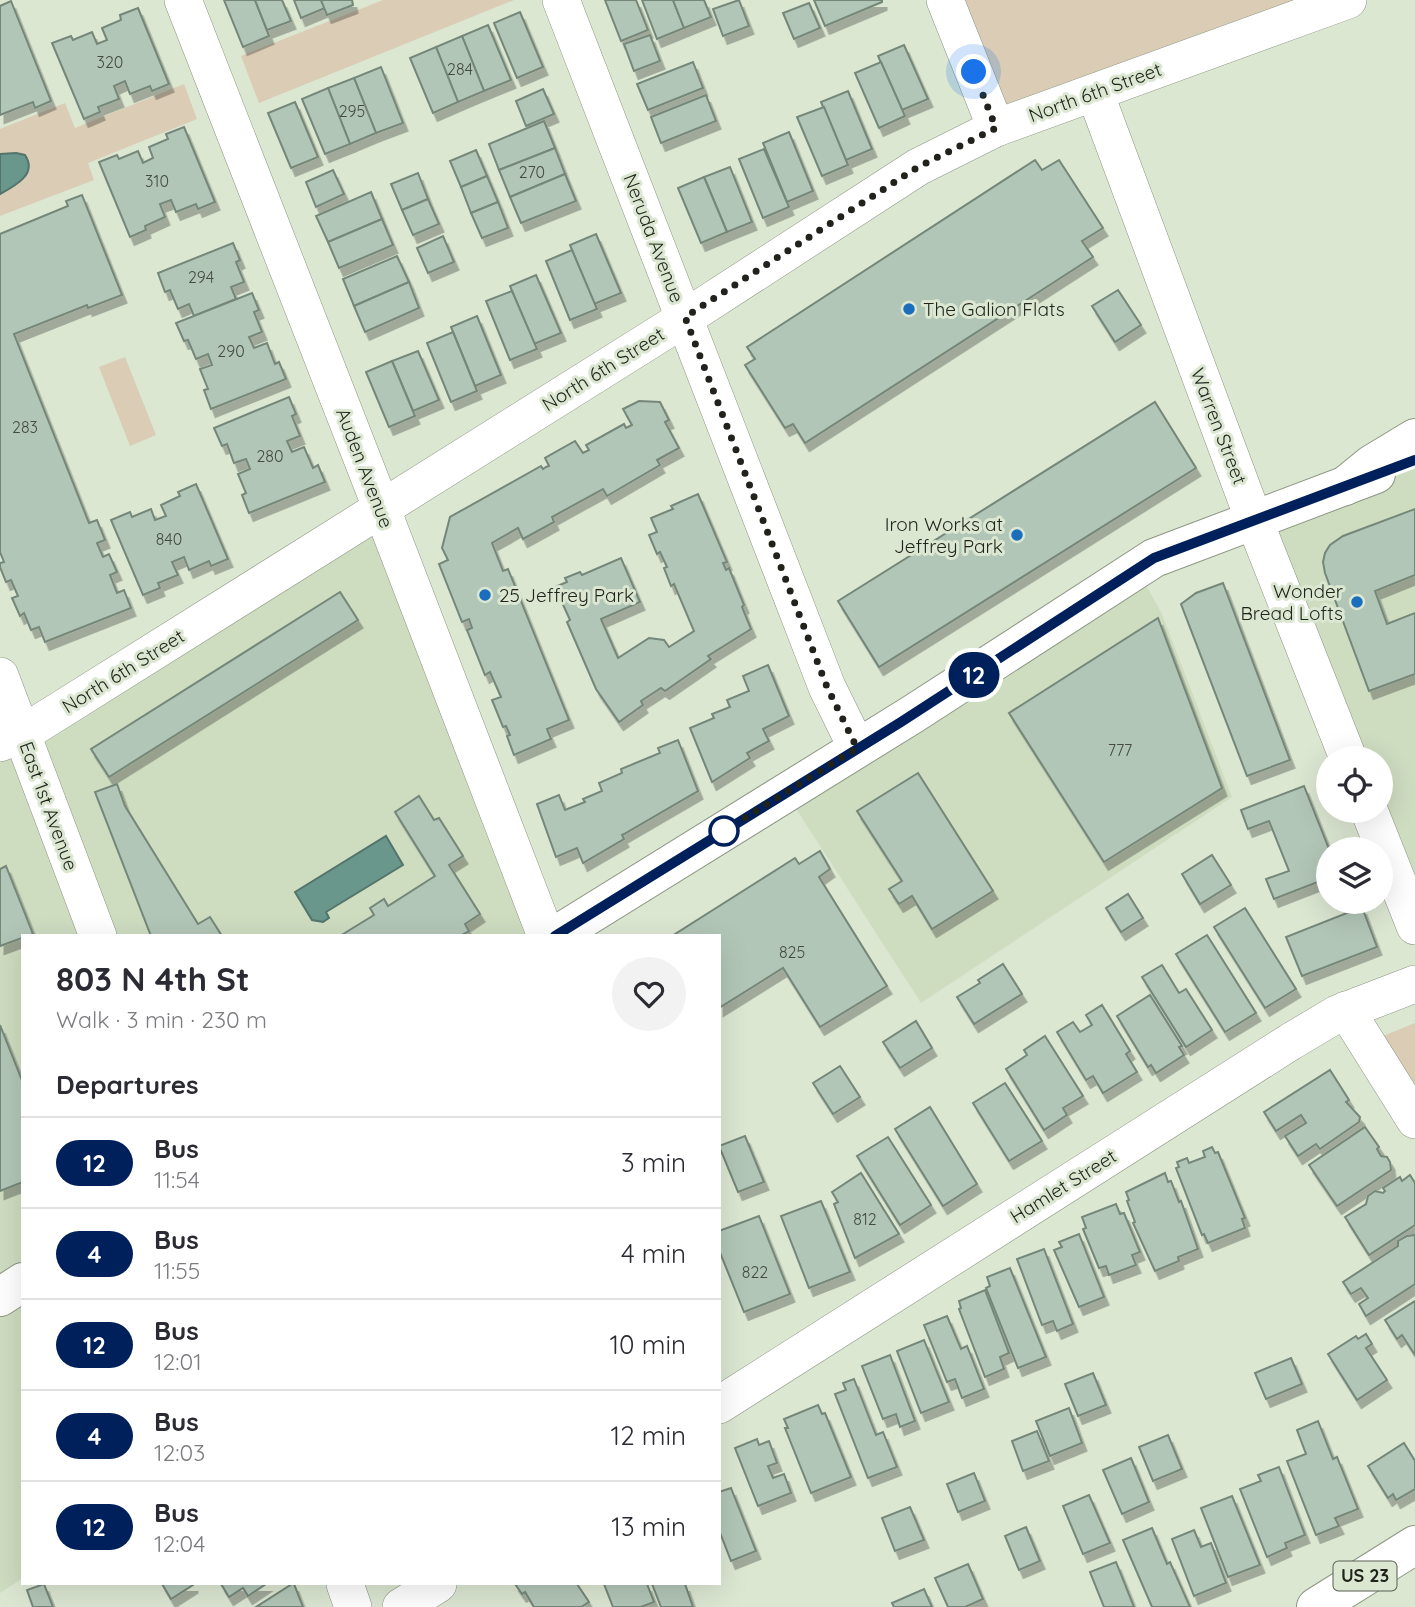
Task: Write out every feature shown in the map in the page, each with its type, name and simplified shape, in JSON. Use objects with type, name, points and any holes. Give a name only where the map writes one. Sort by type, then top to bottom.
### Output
[{"type":"main road","points":[[1345,486],[1372,464],[1415,438]]},
{"type":"main road","points":[[558,934],[857,748],[1154,558],[1415,460]]},
{"type":"main road","points":[[0,1297],[21,1283]]},
{"type":"main road","name":"US 23","points":[[1316,1607],[1415,1545]]},
{"type":"street","name":"Auden Avenue","points":[[183,0],[382,507],[545,934]]},
{"type":"street","name":"Neruda Avenue","points":[[561,0],[827,687],[857,748]]},
{"type":"street","points":[[945,0],[996,128]]},
{"type":"street","name":"North 6th Street","points":[[11,739],[685,317],[918,167],[996,128],[1348,0]]},
{"type":"street","name":"Warren Street","points":[[1095,93],[1254,520],[1343,746]]},
{"type":"street","name":"East 1st Avenue","points":[[0,676],[11,739],[97,934]]},
{"type":"street","points":[[1374,823],[1415,926]]},
{"type":"street","name":"Hamlet Street","points":[[721,1404],[1290,1042],[1346,1010],[1415,984]]},
{"type":"street","points":[[1346,1010],[1415,1120]]},
{"type":"street","points":[[345,1585],[353,1607]]},
{"type":"street","points":[[401,1607],[436,1585]]},
{"type":"shaded area","points":[[383,0],[514,0],[259,103],[241,56]]},
{"type":"shaded area","points":[[945,0],[1294,0],[1300,18],[996,128]]},
{"type":"shaded area","points":[[184,84],[197,119],[88,163],[94,180],[0,216],[0,194],[25,178],[30,167],[16,153],[0,154],[0,129],[65,103],[75,128]]},
{"type":"shaded area","points":[[125,357],[156,435],[130,446],[99,367]]},
{"type":"shaded area","points":[[1415,421],[1415,931],[1393,853],[1393,837],[1389,837],[1385,823],[1393,823],[1393,746],[1342,746],[1254,520]]},
{"type":"shaded area","points":[[379,515],[539,934],[103,934],[28,737]]},
{"type":"shaded area","points":[[1137,569],[1162,614],[1232,797],[921,1003],[786,793]]},
{"type":"shaded area","points":[[0,676],[97,934],[21,934],[21,1579],[0,1593]]},
{"type":"shaded area","points":[[1415,1023],[1415,1098],[1383,1036]]},
{"type":"water","points":[[0,154],[25,155],[29,168],[27,174],[0,194]]},
{"type":"water","points":[[386,836],[403,865],[326,912],[329,918],[323,922],[312,920],[295,892]]},
{"type":"building","points":[[224,0],[255,0],[269,36],[243,47]]},
{"type":"building","points":[[255,0],[282,0],[291,21],[267,30]]},
{"type":"building","points":[[294,0],[321,0],[325,8],[301,18]]},
{"type":"building","points":[[321,0],[352,0],[353,5],[327,15]]},
{"type":"building","points":[[605,0],[636,0],[648,30],[621,41]]},
{"type":"building","points":[[642,0],[673,0],[684,28],[657,39]]},
{"type":"building","points":[[673,0],[704,0],[711,17],[684,28]]},
{"type":"building","points":[[739,0],[749,26],[723,36],[713,9]]},
{"type":"building","points":[[814,0],[882,0],[882,2],[825,26]]},
{"type":"building","points":[[11,1],[51,101],[35,108],[33,102],[0,115],[0,6]]},
{"type":"building","points":[[809,3],[820,28],[794,39],[783,13]]},
{"type":"building","points":[[138,8],[169,84],[152,91],[150,86],[130,94],[125,81],[114,86],[119,99],[98,107],[100,112],[84,119],[52,43],[71,36],[73,40],[92,32],[97,44],[107,40],[102,28],[121,20],[120,15]]},
{"type":"building","points":[[520,12],[543,67],[517,78],[494,23]]},
{"type":"building","points":[[488,25],[511,80],[484,91],[462,36]]},
{"type":"building","points":[[650,35],[660,61],[634,71],[624,44]]},
{"type":"building","points":[[462,36],[484,91],[458,102],[436,47]]},
{"type":"building","points":[[904,45],[928,99],[902,110],[878,56]]},
{"type":"building","points":[[436,47],[458,102],[433,113],[410,58]]},
{"type":"building","points":[[693,62],[703,88],[648,110],[637,84]]},
{"type":"building","points":[[881,62],[905,116],[879,128],[855,73]]},
{"type":"building","points":[[381,67],[403,123],[376,133],[354,78]]},
{"type":"building","points":[[354,78],[376,133],[350,144],[328,88]]},
{"type":"building","points":[[328,88],[350,144],[325,154],[302,99]]},
{"type":"building","points":[[543,89],[554,114],[526,126],[516,101]]},
{"type":"building","points":[[848,91],[872,149],[846,160],[821,102]]},
{"type":"building","points":[[706,95],[716,121],[661,143],[651,117]]},
{"type":"building","points":[[295,102],[318,157],[291,168],[268,113]]},
{"type":"building","points":[[824,107],[848,165],[822,176],[797,117]]},
{"type":"building","points":[[544,121],[555,148],[499,170],[489,144]]},
{"type":"building","points":[[184,127],[215,202],[198,209],[196,204],[176,212],[171,200],[160,204],[165,217],[145,226],[146,230],[130,237],[99,162],[117,155],[119,159],[138,151],[143,163],[153,158],[149,147],[168,139],[166,134]]},
{"type":"building","points":[[789,132],[813,191],[787,202],[763,143]]},
{"type":"building","points":[[555,148],[565,174],[510,197],[499,170]]},
{"type":"building","points":[[764,149],[789,207],[763,218],[739,159]]},
{"type":"building","points":[[476,150],[487,176],[461,187],[450,161]]},
{"type":"building","name":"The Galion Flats","points":[[1035,160],[1042,170],[1059,160],[1103,228],[1082,241],[1093,257],[805,443],[793,424],[785,428],[745,365],[755,359],[747,347]]},
{"type":"building","points":[[730,167],[752,222],[727,232],[704,177]]},
{"type":"building","points":[[333,170],[344,194],[316,207],[306,182]]},
{"type":"building","points":[[418,173],[428,199],[402,210],[391,184]]},
{"type":"building","points":[[565,174],[576,201],[521,223],[510,197]]},
{"type":"building","points":[[487,176],[498,202],[471,213],[461,187]]},
{"type":"building","points":[[704,177],[727,232],[701,243],[678,188]]},
{"type":"building","points":[[371,192],[382,219],[328,242],[316,216]]},
{"type":"building","points":[[82,195],[122,295],[88,308],[87,305],[14,334],[89,523],[97,520],[105,540],[97,543],[103,557],[109,554],[117,572],[110,575],[117,593],[124,590],[131,608],[45,642],[39,627],[31,630],[24,613],[20,616],[12,598],[18,596],[11,580],[6,582],[0,567],[0,563],[4,562],[0,552],[0,234],[68,206],[66,201]]},
{"type":"building","points":[[428,199],[439,224],[413,235],[402,210]]},
{"type":"building","points":[[498,202],[508,228],[482,238],[471,213]]},
{"type":"building","points":[[382,219],[393,245],[339,268],[328,242]]},
{"type":"building","points":[[596,234],[621,293],[594,304],[570,245]]},
{"type":"building","points":[[443,236],[454,262],[428,273],[417,248]]},
{"type":"building","points":[[233,243],[240,260],[236,262],[244,282],[231,287],[236,299],[194,316],[189,304],[178,309],[170,290],[165,292],[158,273]]},
{"type":"building","points":[[572,250],[597,309],[570,320],[546,261]]},
{"type":"building","points":[[397,256],[409,282],[354,306],[343,279]]},
{"type":"building","points":[[536,275],[561,333],[534,344],[510,286]]},
{"type":"building","points":[[409,282],[419,308],[365,332],[354,306]]},
{"type":"building","points":[[1118,290],[1141,325],[1115,342],[1092,306]]},
{"type":"building","points":[[512,291],[537,349],[510,360],[486,301]]},
{"type":"building","points":[[252,293],[259,310],[254,312],[262,332],[249,337],[254,348],[267,343],[275,364],[279,362],[286,379],[211,409],[204,390],[208,389],[200,369],[212,365],[208,354],[196,359],[188,340],[184,341],[176,323]]},
{"type":"building","points":[[477,316],[501,375],[475,386],[451,327]]},
{"type":"building","points":[[453,332],[477,391],[451,402],[427,343]]},
{"type":"building","points":[[418,351],[439,400],[413,411],[392,361]]},
{"type":"building","points":[[392,361],[415,416],[389,427],[366,372]]},
{"type":"building","points":[[289,397],[296,414],[292,416],[300,436],[287,441],[292,452],[304,447],[313,468],[318,465],[325,482],[249,513],[242,495],[246,493],[238,474],[250,469],[246,459],[234,463],[227,444],[222,446],[214,428]]},
{"type":"building","name":"25 Jeffrey Park","points":[[639,401],[660,402],[669,420],[665,422],[679,448],[657,460],[660,465],[607,496],[603,489],[552,517],[554,522],[523,539],[518,528],[492,543],[503,571],[508,569],[569,720],[547,729],[551,739],[514,755],[507,736],[510,735],[506,726],[503,727],[492,700],[501,697],[490,672],[485,675],[467,630],[472,628],[469,619],[462,622],[439,564],[448,560],[442,548],[450,517],[541,466],[543,469],[549,466],[545,458],[575,441],[583,453],[589,450],[586,445],[624,424],[626,428],[632,425],[623,409]]},
{"type":"building","name":"Iron Works at Jeffrey Park","points":[[1155,402],[1196,468],[879,667],[838,601]]},
{"type":"building","points":[[196,484],[228,559],[211,566],[209,561],[189,570],[184,557],[172,562],[178,575],[158,583],[160,588],[143,595],[111,520],[130,512],[132,517],[151,509],[155,520],[166,516],[161,505],[180,496],[178,492]]},
{"type":"building","points":[[698,494],[727,562],[723,563],[726,570],[729,568],[744,605],[742,607],[751,629],[708,656],[711,659],[665,691],[661,688],[641,701],[643,705],[619,722],[596,689],[555,587],[567,582],[565,578],[580,572],[582,575],[621,558],[640,602],[601,619],[618,658],[649,638],[664,640],[669,647],[694,631],[674,584],[671,586],[660,552],[657,554],[649,535],[657,532],[651,518]]},
{"type":"building","name":"Wonder Bread Lofts","points":[[1415,509],[1415,575],[1375,591],[1387,624],[1415,613],[1415,674],[1369,691],[1325,573],[1325,553],[1330,545],[1343,536]]},
{"type":"building","points":[[1223,583],[1290,760],[1247,776],[1181,604],[1196,593]]},
{"type":"building","points":[[340,592],[358,620],[109,777],[91,749]]},
{"type":"building","points":[[1158,618],[1222,788],[1104,862],[1009,713]]},
{"type":"building","points":[[768,665],[789,716],[763,729],[769,741],[747,753],[750,758],[712,782],[690,728],[714,718],[712,714],[730,707],[727,700],[749,691],[743,676]]},
{"type":"building","points":[[678,740],[698,791],[622,835],[624,839],[583,863],[577,848],[556,857],[537,804],[559,795],[565,810],[585,802],[583,799],[602,791],[599,783],[622,773],[621,769],[660,753],[658,748]]},
{"type":"building","points":[[918,773],[993,891],[932,929],[912,896],[899,904],[889,889],[902,881],[857,811]]},
{"type":"building","points":[[117,784],[125,806],[198,924],[210,917],[221,934],[150,934],[95,792]]},
{"type":"building","points":[[1304,786],[1316,823],[1319,823],[1324,837],[1316,837],[1316,883],[1274,899],[1266,879],[1289,871],[1269,821],[1248,829],[1241,810]]},
{"type":"building","points":[[419,796],[434,820],[439,818],[463,856],[449,865],[480,914],[465,924],[469,931],[464,934],[343,934],[374,915],[370,908],[384,899],[388,906],[435,876],[395,812]]},
{"type":"building","points":[[820,851],[830,869],[819,877],[887,986],[820,1027],[783,968],[721,1007],[721,934],[675,934],[795,858],[799,864]]},
{"type":"building","points":[[1212,855],[1231,885],[1200,904],[1182,874]]},
{"type":"building","points":[[6,866],[33,934],[21,934],[21,938],[0,946],[0,869]]},
{"type":"building","points":[[1128,894],[1143,918],[1121,932],[1106,908]]},
{"type":"building","points":[[1245,908],[1296,989],[1265,1008],[1214,927]]},
{"type":"building","points":[[1344,914],[1365,914],[1377,947],[1302,976],[1286,937]]},
{"type":"building","points":[[1207,935],[1256,1013],[1225,1032],[1176,954]]},
{"type":"building","points":[[1003,964],[1022,994],[974,1024],[957,997]]},
{"type":"building","points":[[1162,965],[1179,993],[1186,989],[1212,1030],[1186,1047],[1142,977]]},
{"type":"building","points":[[1150,995],[1182,1046],[1179,1047],[1184,1055],[1156,1073],[1151,1065],[1148,1067],[1117,1016]]},
{"type":"building","points":[[1102,1005],[1130,1051],[1126,1054],[1137,1072],[1103,1093],[1093,1076],[1086,1080],[1057,1032],[1073,1022],[1080,1032],[1092,1025],[1086,1015]]},
{"type":"building","points":[[916,1021],[932,1048],[900,1068],[883,1042]]},
{"type":"building","points":[[0,1025],[21,1078],[21,1183],[0,1191]]},
{"type":"building","points":[[1045,1036],[1083,1096],[1063,1108],[1067,1115],[1044,1130],[1006,1069],[1027,1055],[1024,1050]]},
{"type":"building","points":[[840,1066],[860,1097],[833,1114],[813,1083]]},
{"type":"building","points":[[1330,1070],[1349,1100],[1346,1102],[1360,1117],[1359,1122],[1320,1149],[1316,1144],[1298,1156],[1285,1136],[1306,1123],[1301,1115],[1276,1131],[1264,1112]]},
{"type":"building","points":[[1005,1083],[1042,1141],[1009,1161],[973,1103]]},
{"type":"building","points":[[930,1107],[977,1184],[943,1206],[895,1129]]},
{"type":"building","points":[[1365,1127],[1379,1147],[1377,1149],[1381,1156],[1387,1157],[1391,1170],[1337,1206],[1309,1165]]},
{"type":"building","points":[[745,1136],[764,1182],[738,1192],[721,1145]]},
{"type":"building","points":[[888,1137],[931,1205],[900,1225],[857,1156]]},
{"type":"building","points":[[1212,1147],[1215,1153],[1218,1152],[1245,1218],[1242,1219],[1245,1228],[1208,1243],[1204,1234],[1202,1235],[1176,1168],[1179,1167],[1177,1162],[1187,1158],[1189,1163],[1205,1157],[1203,1151]]},
{"type":"building","points":[[861,1173],[899,1234],[855,1258],[834,1204],[838,1202],[832,1192]]},
{"type":"building","points":[[1165,1173],[1179,1202],[1181,1201],[1198,1249],[1155,1271],[1133,1223],[1135,1222],[1126,1192]]},
{"type":"building","points":[[1410,1175],[1415,1183],[1415,1225],[1369,1255],[1345,1217],[1366,1204],[1368,1196],[1375,1191],[1383,1193],[1383,1188],[1400,1177],[1402,1181]]},
{"type":"building","points":[[821,1201],[850,1272],[809,1288],[781,1216]]},
{"type":"building","points":[[1116,1204],[1120,1214],[1124,1213],[1140,1252],[1132,1255],[1136,1265],[1109,1275],[1106,1266],[1099,1268],[1083,1229],[1086,1228],[1082,1217]]},
{"type":"building","points":[[759,1216],[790,1294],[744,1312],[721,1255],[721,1230]]},
{"type":"building","points":[[1079,1234],[1104,1297],[1079,1307],[1054,1250],[1062,1247],[1059,1242]]},
{"type":"building","points":[[1415,1235],[1415,1284],[1366,1316],[1359,1304],[1368,1298],[1361,1288],[1351,1294],[1343,1282],[1398,1246],[1398,1241]]},
{"type":"building","points":[[1044,1249],[1073,1324],[1057,1331],[1053,1321],[1042,1325],[1017,1259]]},
{"type":"building","points":[[1010,1268],[1046,1357],[1018,1368],[986,1288],[990,1286],[987,1277]]},
{"type":"building","points":[[985,1290],[1009,1353],[1000,1357],[1004,1369],[985,1377],[959,1309],[959,1301]]},
{"type":"building","points":[[1415,1301],[1415,1355],[1402,1335],[1397,1339],[1385,1320]]},
{"type":"building","points":[[947,1316],[961,1349],[967,1346],[984,1389],[962,1398],[955,1379],[947,1382],[924,1325]]},
{"type":"building","points":[[1366,1334],[1372,1344],[1366,1348],[1387,1380],[1357,1400],[1328,1354],[1356,1336],[1358,1339]]},
{"type":"building","points":[[924,1340],[949,1402],[921,1413],[897,1351]]},
{"type":"building","points":[[890,1355],[915,1421],[900,1427],[896,1414],[883,1419],[862,1366]]},
{"type":"building","points":[[1291,1358],[1302,1384],[1266,1399],[1255,1373]]},
{"type":"building","points":[[1093,1373],[1106,1405],[1078,1416],[1065,1384]]},
{"type":"building","points":[[854,1379],[876,1435],[883,1432],[897,1467],[868,1478],[835,1394],[846,1390],[843,1383]]},
{"type":"building","points":[[818,1405],[822,1414],[825,1413],[851,1477],[811,1493],[785,1428],[788,1428],[784,1419]]},
{"type":"building","points":[[1069,1408],[1082,1443],[1050,1456],[1036,1421]]},
{"type":"building","points":[[1318,1421],[1333,1459],[1337,1457],[1358,1509],[1335,1518],[1339,1526],[1316,1535],[1287,1461],[1306,1454],[1297,1430]]},
{"type":"building","points":[[1037,1431],[1049,1461],[1023,1471],[1012,1441]]},
{"type":"building","points":[[1168,1435],[1182,1469],[1153,1481],[1139,1447]]},
{"type":"building","points":[[757,1439],[759,1445],[769,1441],[777,1463],[768,1466],[773,1478],[784,1474],[791,1493],[758,1506],[735,1448]]},
{"type":"building","points":[[1404,1443],[1415,1461],[1415,1489],[1396,1500],[1393,1494],[1388,1498],[1368,1466]]},
{"type":"building","points":[[1131,1458],[1149,1502],[1122,1514],[1103,1470]]},
{"type":"building","points":[[1279,1467],[1305,1535],[1285,1543],[1287,1548],[1267,1557],[1240,1489],[1261,1481],[1258,1475]]},
{"type":"building","points":[[974,1473],[985,1501],[958,1512],[947,1484]]},
{"type":"building","points":[[731,1488],[756,1551],[731,1561],[721,1535],[721,1491]]},
{"type":"building","points":[[1089,1495],[1110,1543],[1083,1554],[1063,1506]]},
{"type":"building","points":[[1232,1496],[1260,1565],[1228,1577],[1201,1508]]},
{"type":"building","points":[[910,1507],[924,1540],[895,1551],[882,1518]]},
{"type":"building","points":[[1026,1527],[1040,1561],[1019,1570],[1005,1536]]},
{"type":"building","points":[[1152,1528],[1190,1607],[1152,1607],[1123,1540]]},
{"type":"building","points":[[1194,1530],[1201,1547],[1211,1543],[1226,1583],[1194,1596],[1172,1539]]},
{"type":"building","points":[[1116,1562],[1134,1607],[1104,1607],[1090,1572]]},
{"type":"building","points":[[968,1564],[983,1599],[965,1607],[948,1607],[935,1578]]},
{"type":"building","points":[[44,1585],[53,1607],[33,1607],[27,1590]]},
{"type":"building","points":[[163,1585],[193,1585],[171,1599]]},
{"type":"building","points":[[222,1585],[264,1585],[248,1596],[243,1588],[229,1597]]},
{"type":"building","points":[[294,1585],[303,1607],[256,1607]]},
{"type":"building","points":[[516,1585],[578,1585],[589,1602],[581,1607],[534,1607],[525,1592],[522,1594]]},
{"type":"building","points":[[604,1585],[647,1585],[654,1602],[641,1607],[613,1607]]},
{"type":"building","points":[[652,1585],[685,1585],[693,1607],[661,1607]]},
{"type":"building","points":[[924,1589],[932,1607],[894,1607],[892,1603]]},
{"type":"bus line","name":"12","points":[[558,934],[901,722],[1154,558],[1415,460]]},
{"type":"place","name":"The Galion Flats","points":[[909,309]]},
{"type":"place","name":"Iron Works at Jeffrey Park","points":[[1017,535]]},
{"type":"place","name":"25 Jeffrey Park","points":[[485,595]]},
{"type":"place","name":"Wonder Bread Lofts","points":[[1357,602]]},
{"type":"route","points":[[724,831],[857,748],[831,699],[685,317],[918,167],[996,128],[974,72]]}]
